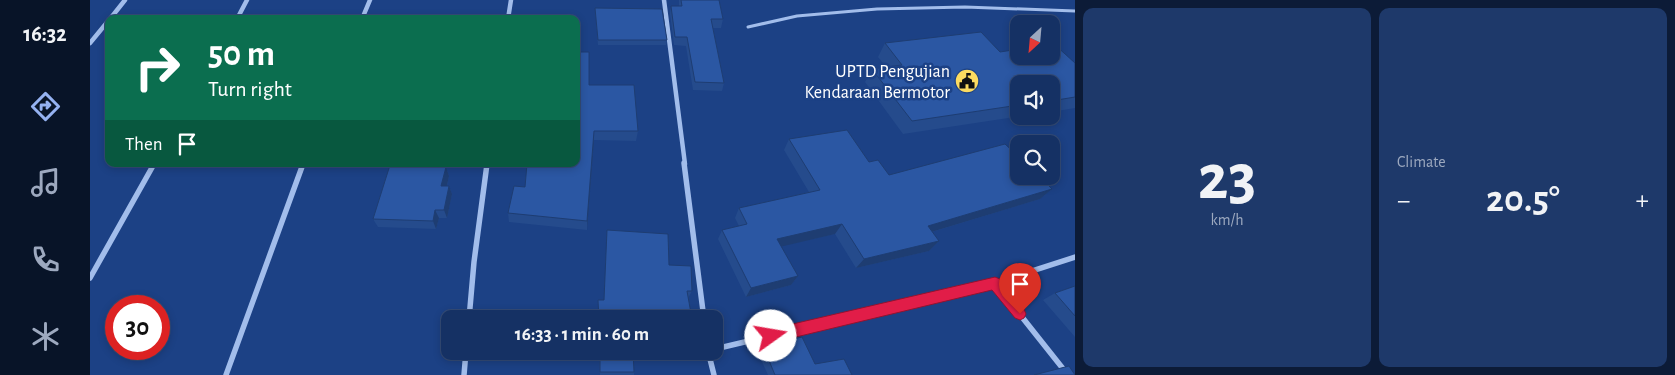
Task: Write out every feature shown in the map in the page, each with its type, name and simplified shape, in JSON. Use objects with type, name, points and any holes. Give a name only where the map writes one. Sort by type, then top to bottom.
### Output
[{"type":"street","points":[[113,15],[126,0]]},
{"type":"street","points":[[239,15],[248,0]]},
{"type":"street","points":[[364,15],[370,0]]},
{"type":"street","points":[[509,15],[511,0]]},
{"type":"street","points":[[664,0],[703,310]]},
{"type":"street","points":[[90,44],[105,25]]},
{"type":"street","points":[[90,278],[152,167]]},
{"type":"street","points":[[226,375],[302,167]]},
{"type":"street","points":[[470,310],[474,262],[488,167]]},
{"type":"street","points":[[723,347],[995,283],[1075,257]]},
{"type":"street","points":[[995,283],[1068,375]]},
{"type":"street","points":[[464,375],[465,360]]},
{"type":"street","points":[[710,360],[714,375]]},
{"type":"lane","points":[[748,27],[797,16],[877,10],[965,7],[1075,11]]},
{"type":"building","points":[[681,0],[719,0],[723,19],[711,19],[724,83],[695,82],[687,37],[675,37],[671,6],[682,6]]},
{"type":"building","points":[[595,8],[662,9],[667,40],[598,40]]},
{"type":"building","points":[[981,32],[1000,52],[1010,50],[1010,65],[1060,65],[1060,49],[1075,63],[1075,97],[1060,100],[1060,75],[1010,75],[1010,106],[912,121],[872,69],[902,65],[885,43]]},
{"type":"building","points":[[580,52],[589,52],[589,85],[634,85],[638,131],[594,131],[587,221],[508,213],[514,186],[525,187],[527,167],[580,167]]},
{"type":"building","points":[[847,130],[869,162],[878,160],[889,175],[1005,144],[1010,149],[1010,185],[1048,185],[1052,189],[928,226],[939,241],[864,259],[842,224],[777,239],[798,276],[751,288],[722,230],[747,224],[739,208],[820,190],[789,139]]},
{"type":"building","points":[[389,167],[446,167],[441,186],[449,186],[444,210],[435,210],[433,221],[373,219]]},
{"type":"building","points":[[607,230],[668,234],[669,265],[691,266],[692,291],[687,291],[690,310],[599,310],[598,300],[604,300]]},
{"type":"building","points":[[1075,286],[1075,316],[1055,293]]},
{"type":"building","points":[[802,337],[815,364],[844,359],[852,375],[775,375],[763,346]]},
{"type":"building","points":[[600,360],[633,360],[634,372],[600,372]]},
{"type":"building","points":[[1069,366],[1075,375],[1034,375]]},
{"type":"place","name":"UPTD Pengujian Kendaraan Bermotor","points":[[967,81]]},
{"type":"route","points":[[771,336],[995,283],[1020,314]]}]
